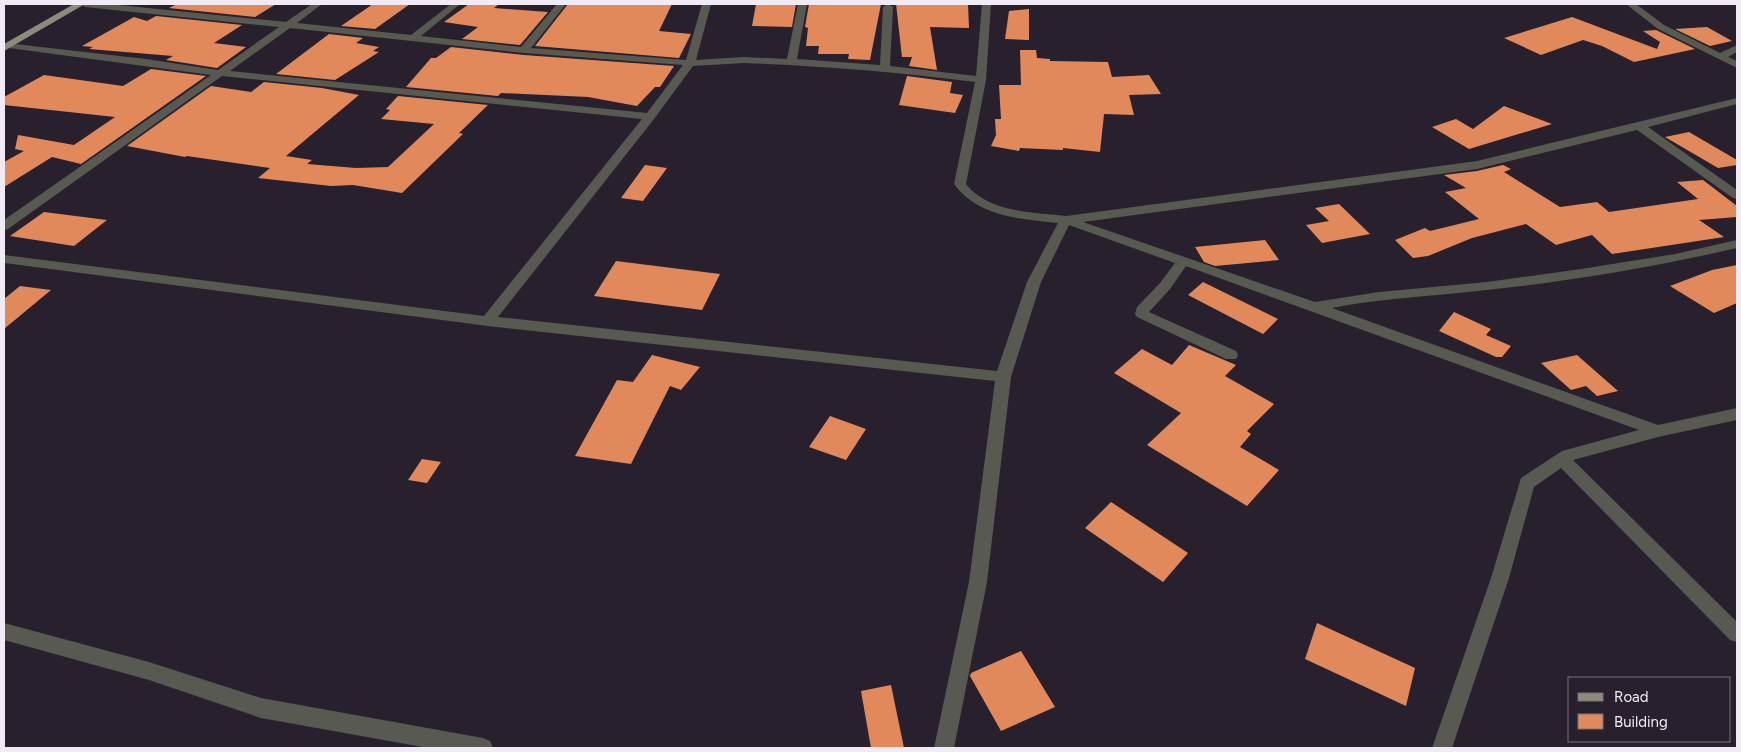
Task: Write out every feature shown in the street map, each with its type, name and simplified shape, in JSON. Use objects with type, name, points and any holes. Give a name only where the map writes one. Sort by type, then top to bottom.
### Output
[{"type":"main road","points":[[6,47],[80,4]]},
{"type":"street","points":[[85,4],[524,50],[690,63],[744,60],[792,61],[885,68],[981,80]]},
{"type":"street","points":[[4,226],[318,4]]},
{"type":"street","points":[[413,38],[456,4]]},
{"type":"street","points":[[524,50],[562,4]]},
{"type":"street","points":[[488,321],[690,63],[706,4]]},
{"type":"street","points":[[792,61],[802,4]]},
{"type":"street","points":[[987,4],[981,80],[960,184],[964,191],[975,200],[1007,212],[1066,220],[1658,431]]},
{"type":"street","points":[[1630,4],[1661,27],[1737,65]]},
{"type":"street","points":[[885,68],[888,7]]},
{"type":"street","points":[[6,47],[146,62],[219,73],[650,116]]},
{"type":"street","points":[[1720,57],[1737,48]]},
{"type":"street","points":[[1066,220],[1477,165],[1737,101]]},
{"type":"street","points":[[1639,126],[1737,195]]},
{"type":"street","points":[[944,748],[978,582],[1003,378],[1034,282],[1066,220]]},
{"type":"street","points":[[1312,307],[1401,292],[1484,286],[1605,271],[1737,244]]},
{"type":"street","points":[[4,259],[488,321],[1003,378]]},
{"type":"street","points":[[1183,261],[1165,286],[1142,310],[1142,314],[1231,355]]},
{"type":"street","points":[[1442,748],[1500,578],[1527,484],[1568,455],[1658,431],[1737,414]]},
{"type":"street","points":[[1562,459],[1737,634]]},
{"type":"street","points":[[4,631],[149,671],[261,708],[483,748]]},
{"type":"building","points":[[177,4],[276,4],[255,17],[169,8]]},
{"type":"building","points":[[373,4],[410,4],[375,29],[341,26]]},
{"type":"building","points":[[469,4],[499,4],[494,8],[548,12],[520,45],[462,39],[478,27],[444,22]]},
{"type":"building","points":[[568,4],[672,4],[659,31],[691,34],[679,58],[535,46]]},
{"type":"building","points":[[756,4],[796,4],[792,27],[752,26]]},
{"type":"building","points":[[809,4],[881,4],[870,60],[848,59],[849,54],[818,54],[819,46],[806,46],[808,28],[805,27]]},
{"type":"building","points":[[896,4],[968,4],[969,28],[930,27],[937,70],[909,66],[912,57],[902,57]]},
{"type":"building","points":[[1029,9],[1029,40],[1005,39],[1009,11]]},
{"type":"building","points":[[156,16],[242,25],[214,43],[246,47],[217,68],[166,60],[173,56],[89,49],[93,47],[82,46],[134,17],[147,21]]},
{"type":"building","points":[[1572,17],[1657,49],[1660,42],[1643,31],[1656,30],[1695,49],[1634,62],[1602,46],[1583,40],[1541,55],[1504,38]]},
{"type":"building","points":[[1707,27],[1732,41],[1710,46],[1675,29]]},
{"type":"building","points":[[329,34],[363,38],[356,43],[379,47],[373,51],[379,52],[335,80],[276,74]]},
{"type":"building","points":[[451,47],[524,55],[674,66],[660,87],[655,87],[637,106],[588,97],[501,93],[498,96],[406,87],[431,58],[436,58]]},
{"type":"building","points":[[1020,50],[1036,50],[1037,58],[1050,59],[1050,61],[1108,62],[1112,77],[1149,75],[1161,94],[1129,95],[1134,115],[1104,114],[1100,152],[1063,148],[1063,150],[1020,148],[1019,151],[991,146],[996,135],[995,119],[1001,119],[999,85],[1021,85]]},
{"type":"building","points":[[151,69],[206,76],[81,164],[52,157],[4,187],[4,162],[24,151],[15,149],[18,135],[74,145],[115,117],[4,105],[4,97],[44,75],[123,86]]},
{"type":"building","points":[[907,76],[952,82],[950,93],[963,95],[955,113],[899,105]]},
{"type":"building","points":[[264,82],[322,88],[359,95],[286,156],[312,160],[307,164],[356,168],[388,167],[434,124],[381,119],[390,110],[386,109],[398,96],[488,105],[459,133],[463,134],[402,193],[353,185],[331,186],[258,178],[270,168],[185,157],[127,146],[211,86],[251,92]]},
{"type":"building","points":[[1504,106],[1552,124],[1469,149],[1432,127],[1456,119],[1473,129]]},
{"type":"building","points":[[1689,132],[1737,160],[1737,165],[1718,168],[1665,137]]},
{"type":"building","points":[[645,165],[667,168],[643,201],[621,198]]},
{"type":"building","points":[[1503,165],[1511,169],[1504,172],[1560,207],[1597,202],[1609,212],[1698,199],[1677,182],[1703,180],[1737,206],[1737,217],[1699,220],[1724,237],[1612,254],[1592,235],[1556,245],[1526,224],[1472,238],[1428,256],[1413,258],[1395,240],[1425,228],[1430,231],[1479,219],[1445,192],[1466,188],[1444,175],[1477,171]]},
{"type":"building","points":[[1339,204],[1370,234],[1322,243],[1306,225],[1329,221],[1315,208]]},
{"type":"building","points":[[44,212],[107,220],[74,246],[10,236]]},
{"type":"building","points":[[1265,240],[1279,260],[1215,266],[1204,262],[1195,247]]},
{"type":"building","points":[[616,261],[720,274],[702,310],[594,296]]},
{"type":"building","points":[[1737,265],[1737,303],[1714,313],[1670,286],[1712,270]]},
{"type":"building","points":[[1203,282],[1278,319],[1263,334],[1188,295]]},
{"type":"building","points":[[20,286],[51,290],[4,329],[4,299]]},
{"type":"building","points":[[1454,312],[1491,329],[1486,335],[1511,346],[1502,357],[1496,357],[1439,331]]},
{"type":"building","points":[[1189,345],[1236,365],[1225,376],[1274,404],[1247,431],[1251,434],[1240,447],[1279,470],[1247,506],[1147,445],[1181,413],[1114,373],[1142,349],[1172,365]]},
{"type":"building","points":[[652,355],[700,367],[681,390],[670,386],[631,464],[575,456],[617,380],[633,382]]},
{"type":"building","points":[[1577,355],[1618,391],[1597,396],[1586,386],[1571,390],[1541,363]]},
{"type":"building","points":[[830,416],[866,429],[846,460],[809,447]]},
{"type":"building","points":[[422,459],[441,462],[427,483],[408,480]]},
{"type":"building","points":[[1111,502],[1188,553],[1163,582],[1085,528]]},
{"type":"building","points":[[1317,623],[1415,668],[1406,706],[1305,659]]},
{"type":"building","points":[[1021,651],[1055,707],[1001,731],[970,676],[971,673]]},
{"type":"building","points":[[891,685],[904,748],[871,748],[861,691]]}]
